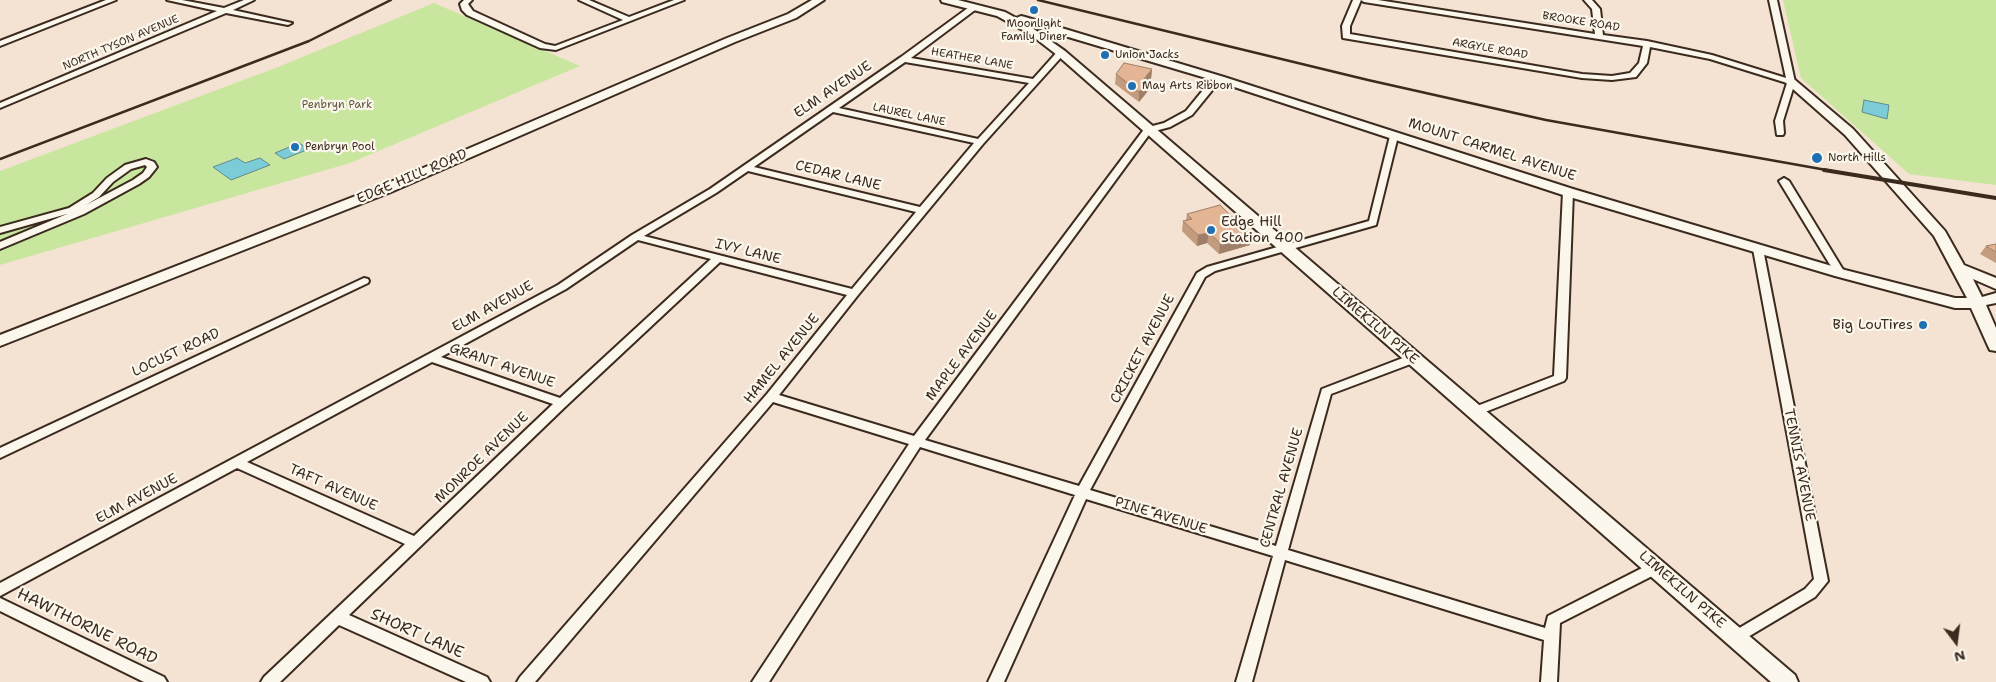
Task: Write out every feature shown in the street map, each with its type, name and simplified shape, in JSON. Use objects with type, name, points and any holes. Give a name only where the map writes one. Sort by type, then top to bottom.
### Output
[{"type":"main road","name":"EDGE HILL ROAD","points":[[0,341],[386,189],[792,16],[819,0]]},
{"type":"main road","name":"LIMEKILN PIKE","points":[[946,0],[1002,14],[1034,32],[1061,53],[1787,682]]},
{"type":"main road","name":"MOUNT CARMEL AVENUE","points":[[1002,14],[1053,27],[1220,79],[1568,192],[1840,273],[1941,300],[1976,303],[1996,298]]},
{"type":"main road","points":[[1791,82],[1833,117],[1863,147],[1940,234],[1960,268],[1996,346]]},
{"type":"main road","points":[[1960,268],[1996,284]]},
{"type":"street","points":[[0,44],[112,0]]},
{"type":"street","points":[[171,0],[288,23]]},
{"type":"street","name":"NORTH TYSON AVENUE","points":[[0,106],[250,0]]},
{"type":"street","points":[[467,0],[464,7],[470,13],[543,46],[556,48],[680,0]]},
{"type":"street","points":[[583,0],[630,20]]},
{"type":"street","name":"ARGYLE ROAD","points":[[1358,0],[1346,26],[1346,36],[1582,76],[1612,78],[1633,75],[1643,63],[1647,43]]},
{"type":"street","name":"BROOKE ROAD","points":[[1364,0],[1647,43],[1705,55],[1791,82]]},
{"type":"street","points":[[1588,0],[1596,9],[1599,36]]},
{"type":"street","points":[[1773,0],[1791,82],[1779,121],[1780,133]]},
{"type":"street","name":"ELM AVENUE","points":[[0,590],[562,287],[636,237],[713,191],[904,60],[975,7]]},
{"type":"street","name":"HAMEL AVENUE","points":[[525,682],[771,397],[854,293],[980,142],[1061,53]]},
{"type":"street","name":"HEATHER LANE","points":[[904,60],[1036,82]]},
{"type":"street","points":[[1148,130],[1167,125],[1189,113],[1211,86],[1220,79]]},
{"type":"street","points":[[0,96],[15,99]]},
{"type":"street","name":"LAUREL LANE","points":[[833,109],[980,142]]},
{"type":"street","name":"MAPLE AVENUE","points":[[760,682],[917,442],[1148,130]]},
{"type":"street","name":"CRICKET AVENUE","points":[[996,682],[1083,491],[1201,275],[1211,269],[1373,224],[1394,136]]},
{"type":"street","points":[[0,230],[72,210],[96,195],[110,180],[128,167],[146,162],[151,164],[152,167],[146,175],[136,182],[81,212],[0,246]]},
{"type":"street","name":"CEDAR LANE","points":[[746,168],[924,211]]},
{"type":"street","points":[[1784,181],[1840,273]]},
{"type":"street","points":[[1476,411],[1560,378],[1568,192]]},
{"type":"street","name":"IVY LANE","points":[[636,237],[854,293]]},
{"type":"street","name":"TENNIS AVENUE","points":[[1736,638],[1810,593],[1821,581],[1758,249]]},
{"type":"street","name":"MONROE AVENUE","points":[[269,682],[562,403],[717,259]]},
{"type":"street","name":"LOCUST ROAD","points":[[0,453],[364,281]]},
{"type":"street","name":"GRANT AVENUE","points":[[432,358],[562,403]]},
{"type":"street","name":"CENTRAL AVENUE","points":[[1244,682],[1326,392],[1412,359]]},
{"type":"street","name":"PINE AVENUE","points":[[771,397],[1083,491],[1551,636]]},
{"type":"street","name":"TAFT AVENUE","points":[[237,463],[415,542]]},
{"type":"street","points":[[1549,682],[1553,620],[1655,568]]},
{"type":"street","name":"HAWTHORNE ROAD","points":[[0,604],[159,682]]},
{"type":"street","name":"SHORT LANE","points":[[337,617],[482,682]]},
{"type":"green space","points":[[1783,0],[1996,0],[1996,185],[1909,174],[1801,78]]},
{"type":"green space","name":"Penbryn Park","points":[[434,3],[580,66],[350,163],[0,265],[0,171],[278,67]]},
{"type":"water","points":[[1864,100],[1889,105],[1887,119],[1862,112]]},
{"type":"water","points":[[299,143],[309,149],[284,159],[275,153]]},
{"type":"water","points":[[237,158],[245,163],[260,158],[270,165],[231,180],[213,167]]},
{"type":"building","points":[[1124,63],[1152,69],[1144,79],[1149,81],[1139,92],[1116,74]]},
{"type":"building","points":[[1220,205],[1251,235],[1220,243],[1209,233],[1198,235],[1183,221],[1192,219],[1187,214]]},
{"type":"building","points":[[1996,244],[1996,252],[1986,246]]},
{"type":"railway","points":[[0,159],[309,41],[391,0]]},
{"type":"railway","points":[[1038,0],[1368,80],[1546,120],[1832,171]]},
{"type":"railway","points":[[1824,170],[1996,198]]},
{"type":"place","name":"Moonlight Family Diner","points":[[1034,10]]},
{"type":"place","name":"Union Jacks","points":[[1105,55]]},
{"type":"place","name":"May Arts Ribbon","points":[[1132,86]]},
{"type":"place","name":"Penbryn Pool","points":[[295,147]]},
{"type":"place","name":"North Hills","points":[[1817,158]]},
{"type":"place","name":"Edge Hill Station 400","points":[[1211,230]]},
{"type":"place","name":"Big LouTires","points":[[1923,325]]}]
